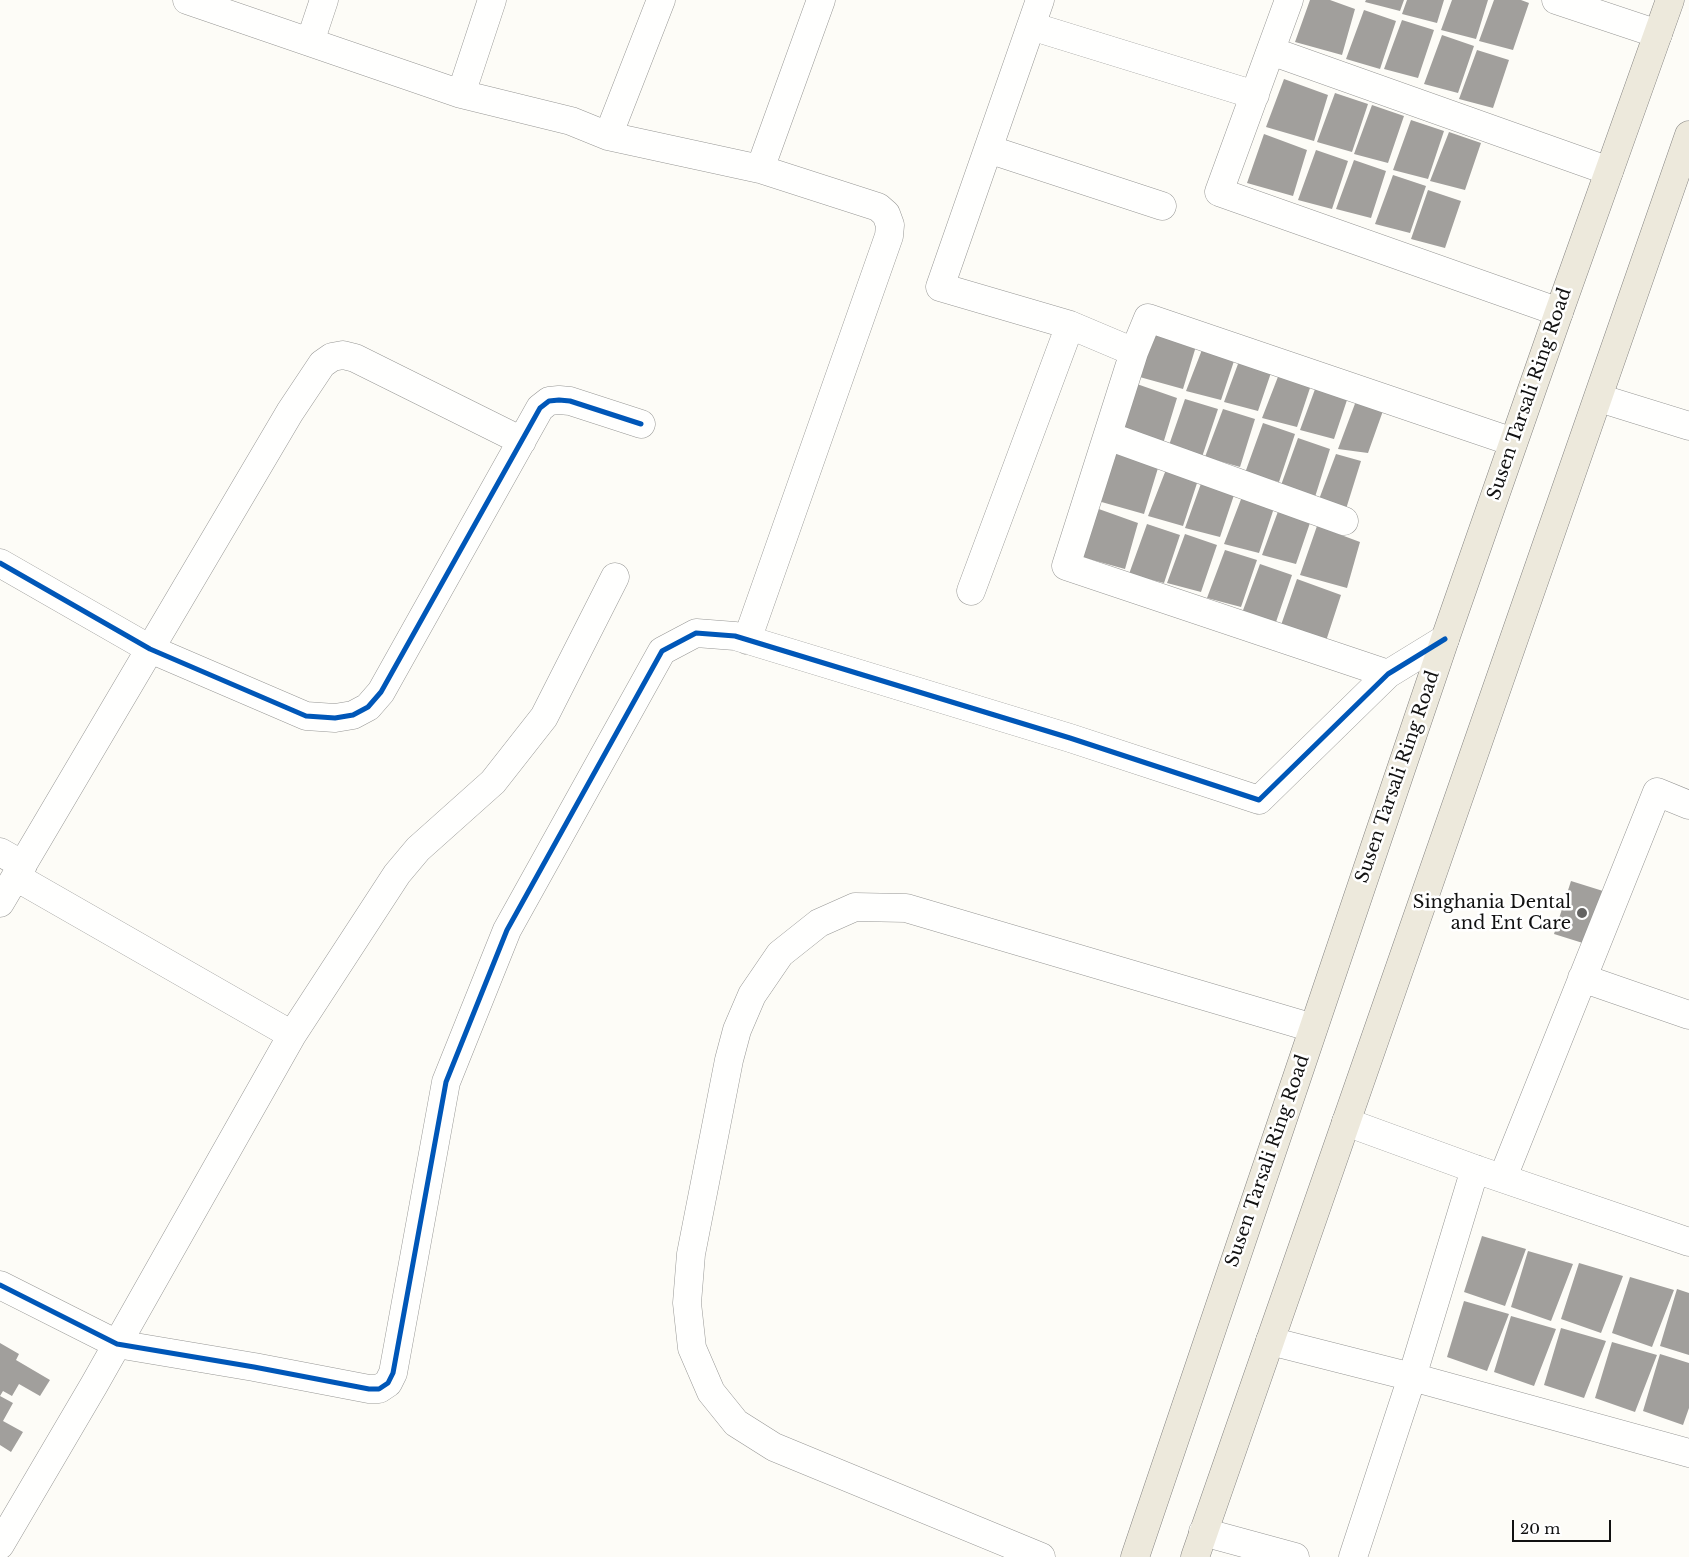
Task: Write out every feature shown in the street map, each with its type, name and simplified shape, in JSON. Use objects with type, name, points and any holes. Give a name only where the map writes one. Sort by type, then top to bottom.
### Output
[{"type":"main road","name":"Susen Tarsali Ring Road","points":[[1135,1557],[1445,639],[1670,0]]},
{"type":"main road","points":[[1194,1557],[1689,134]]},
{"type":"street","points":[[187,0],[461,94],[571,121],[608,136],[760,169],[878,207],[886,214],[890,224],[889,236],[747,640]]},
{"type":"street","points":[[310,42],[324,0]]},
{"type":"street","points":[[461,94],[492,0]]},
{"type":"street","points":[[608,136],[661,0]]},
{"type":"street","points":[[760,169],[821,0]]},
{"type":"street","points":[[1040,0],[940,287],[1070,325],[1134,352]]},
{"type":"street","points":[[1289,0],[1219,192],[1559,312]]},
{"type":"street","points":[[1556,0],[1658,34]]},
{"type":"street","points":[[1031,26],[1255,95]]},
{"type":"street","points":[[1270,51],[1609,171]]},
{"type":"street","points":[[988,148],[1162,206]]},
{"type":"street","points":[[1388,674],[1066,566],[1134,352],[1148,318],[1513,442]]},
{"type":"street","points":[[970,591],[1070,325]]},
{"type":"street","points":[[0,903],[13,864],[150,649],[290,412],[322,364],[332,357],[355,358],[522,441]]},
{"type":"street","points":[[1598,398],[1689,426]]},
{"type":"street","points":[[0,563],[150,649],[306,716],[335,718],[353,715],[368,706],[381,692],[540,408],[549,401],[570,401],[641,424]]},
{"type":"street","points":[[1108,436],[1344,521]]},
{"type":"street","points":[[0,1544],[117,1344],[292,1035],[397,874],[418,849],[494,782],[544,716],[615,577]]},
{"type":"street","points":[[0,1285],[117,1344],[254,1366],[368,1389],[379,1389],[388,1383],[393,1373],[446,1082],[507,930],[662,651],[696,633],[735,636],[1070,738],[1259,800],[1388,674],[1445,639]]},
{"type":"street","points":[[1503,1177],[1657,792],[1689,805]]},
{"type":"street","points":[[13,864],[292,1035]]},
{"type":"street","points":[[1041,1557],[774,1447],[736,1423],[711,1392],[692,1348],[687,1303],[691,1254],[729,1060],[737,1030],[752,994],[780,954],[819,923],[855,907],[906,908],[1313,1028]]},
{"type":"street","points":[[1582,978],[1689,1015]]},
{"type":"street","points":[[1346,1122],[1475,1169],[1686,1236]]},
{"type":"street","points":[[1353,1557],[1412,1377],[1475,1169]]},
{"type":"street","points":[[1270,1341],[1412,1377],[1689,1453]]},
{"type":"street","points":[[1203,1532],[1295,1557]]},
{"type":"building","points":[[1310,0],[1330,0],[1355,9],[1342,55],[1295,42]]},
{"type":"building","points":[[1366,0],[1404,0],[1400,11],[1365,2]]},
{"type":"building","points":[[1407,0],[1444,0],[1437,23],[1402,14]]},
{"type":"building","points":[[1452,0],[1488,0],[1476,39],[1441,30]]},
{"type":"building","points":[[1494,0],[1521,0],[1529,3],[1513,50],[1479,41]]},
{"type":"building","points":[[1364,10],[1396,21],[1380,69],[1346,59]]},
{"type":"building","points":[[1402,20],[1434,30],[1418,78],[1384,69]]},
{"type":"building","points":[[1442,35],[1474,46],[1458,93],[1424,84]]},
{"type":"building","points":[[1477,50],[1509,60],[1493,108],[1459,99]]},
{"type":"building","points":[[1284,79],[1328,95],[1314,141],[1266,127]]},
{"type":"building","points":[[1335,93],[1368,104],[1352,152],[1317,142]]},
{"type":"building","points":[[1372,105],[1404,116],[1388,163],[1354,154]]},
{"type":"building","points":[[1411,120],[1444,131],[1428,179],[1393,170]]},
{"type":"building","points":[[1449,132],[1481,143],[1465,190],[1430,181]]},
{"type":"building","points":[[1264,134],[1307,150],[1293,196],[1247,183]]},
{"type":"building","points":[[1316,150],[1348,161],[1332,209],[1298,200]]},
{"type":"building","points":[[1354,160],[1386,171],[1371,218],[1336,209]]},
{"type":"building","points":[[1393,175],[1426,186],[1410,233],[1375,224]]},
{"type":"building","points":[[1428,190],[1461,201],[1445,248],[1411,239]]},
{"type":"building","points":[[1154,327],[1197,343],[1183,389],[1136,376]]},
{"type":"building","points":[[1205,342],[1237,352],[1221,400],[1186,391]]},
{"type":"building","points":[[1242,353],[1274,364],[1258,411],[1224,402]]},
{"type":"building","points":[[1281,369],[1313,379],[1297,427],[1262,418]]},
{"type":"building","points":[[1318,381],[1350,391],[1334,439],[1300,430]]},
{"type":"building","points":[[1134,383],[1177,398],[1163,444],[1116,431]]},
{"type":"building","points":[[1185,399],[1218,409],[1202,457],[1168,448]]},
{"type":"building","points":[[1356,401],[1384,408],[1368,453],[1338,449]]},
{"type":"building","points":[[1223,409],[1255,419],[1240,467],[1205,457]]},
{"type":"building","points":[[1263,423],[1295,434],[1279,482],[1245,473]]},
{"type":"building","points":[[1298,438],[1330,449],[1315,497],[1280,488]]},
{"type":"building","points":[[1115,453],[1158,468],[1144,514],[1098,501]]},
{"type":"building","points":[[1336,454],[1361,461],[1346,509],[1318,502]]},
{"type":"building","points":[[1167,467],[1199,477],[1183,526],[1148,516]]},
{"type":"building","points":[[1203,478],[1236,489],[1220,537],[1185,528]]},
{"type":"building","points":[[1243,494],[1275,505],[1259,553],[1224,544]]},
{"type":"building","points":[[1280,506],[1312,517],[1296,564],[1262,555]]},
{"type":"building","points":[[1096,508],[1138,523],[1125,569],[1078,556]]},
{"type":"building","points":[[1147,524],[1180,535],[1164,583],[1129,574]]},
{"type":"building","points":[[1317,526],[1360,542],[1347,588],[1300,575]]},
{"type":"building","points":[[1185,534],[1217,545],[1201,592],[1167,583]]},
{"type":"building","points":[[1225,550],[1257,560],[1241,607],[1207,598]]},
{"type":"building","points":[[1260,564],[1292,575],[1276,622],[1242,613]]},
{"type":"building","points":[[1297,579],[1341,595],[1326,641],[1280,628]]},
{"type":"building","points":[[1571,881],[1603,891],[1586,944],[1554,934]]},
{"type":"building","points":[[1482,1236],[1526,1249],[1505,1306],[1464,1292]]},
{"type":"building","points":[[1528,1251],[1573,1264],[1551,1321],[1511,1307]]},
{"type":"building","points":[[1579,1263],[1623,1276],[1601,1333],[1561,1319]]},
{"type":"building","points":[[1630,1277],[1674,1290],[1652,1347],[1612,1333]]},
{"type":"building","points":[[1677,1289],[1689,1293],[1689,1355],[1660,1346]]},
{"type":"building","points":[[1464,1301],[1509,1314],[1487,1371],[1447,1357]]},
{"type":"building","points":[[1511,1316],[1556,1329],[1534,1386],[1494,1372]]},
{"type":"building","points":[[1561,1328],[1606,1341],[1584,1398],[1544,1385]]},
{"type":"building","points":[[1612,1342],[1657,1355],[1635,1412],[1595,1398]]},
{"type":"building","points":[[0,1343],[19,1354],[16,1360],[50,1380],[40,1396],[19,1384],[12,1396],[3,1391],[0,1396]]},
{"type":"building","points":[[1660,1354],[1689,1363],[1689,1408],[1683,1425],[1643,1411]]},
{"type":"building","points":[[0,1396],[13,1403],[3,1421],[23,1432],[11,1452],[0,1445]]},
{"type":"cycle path","points":[[0,563],[150,649],[306,716],[335,718],[353,715],[368,707],[381,692],[540,408],[549,401],[570,401],[641,424]]},
{"type":"cycle path","points":[[0,1285],[117,1344],[369,1389],[379,1389],[388,1383],[393,1373],[446,1082],[507,930],[662,651],[696,633],[735,636],[1070,738],[1259,800],[1388,674],[1445,639]]},
{"type":"place","name":"Singhania Dental and Ent Care","points":[[1582,913]]}]
